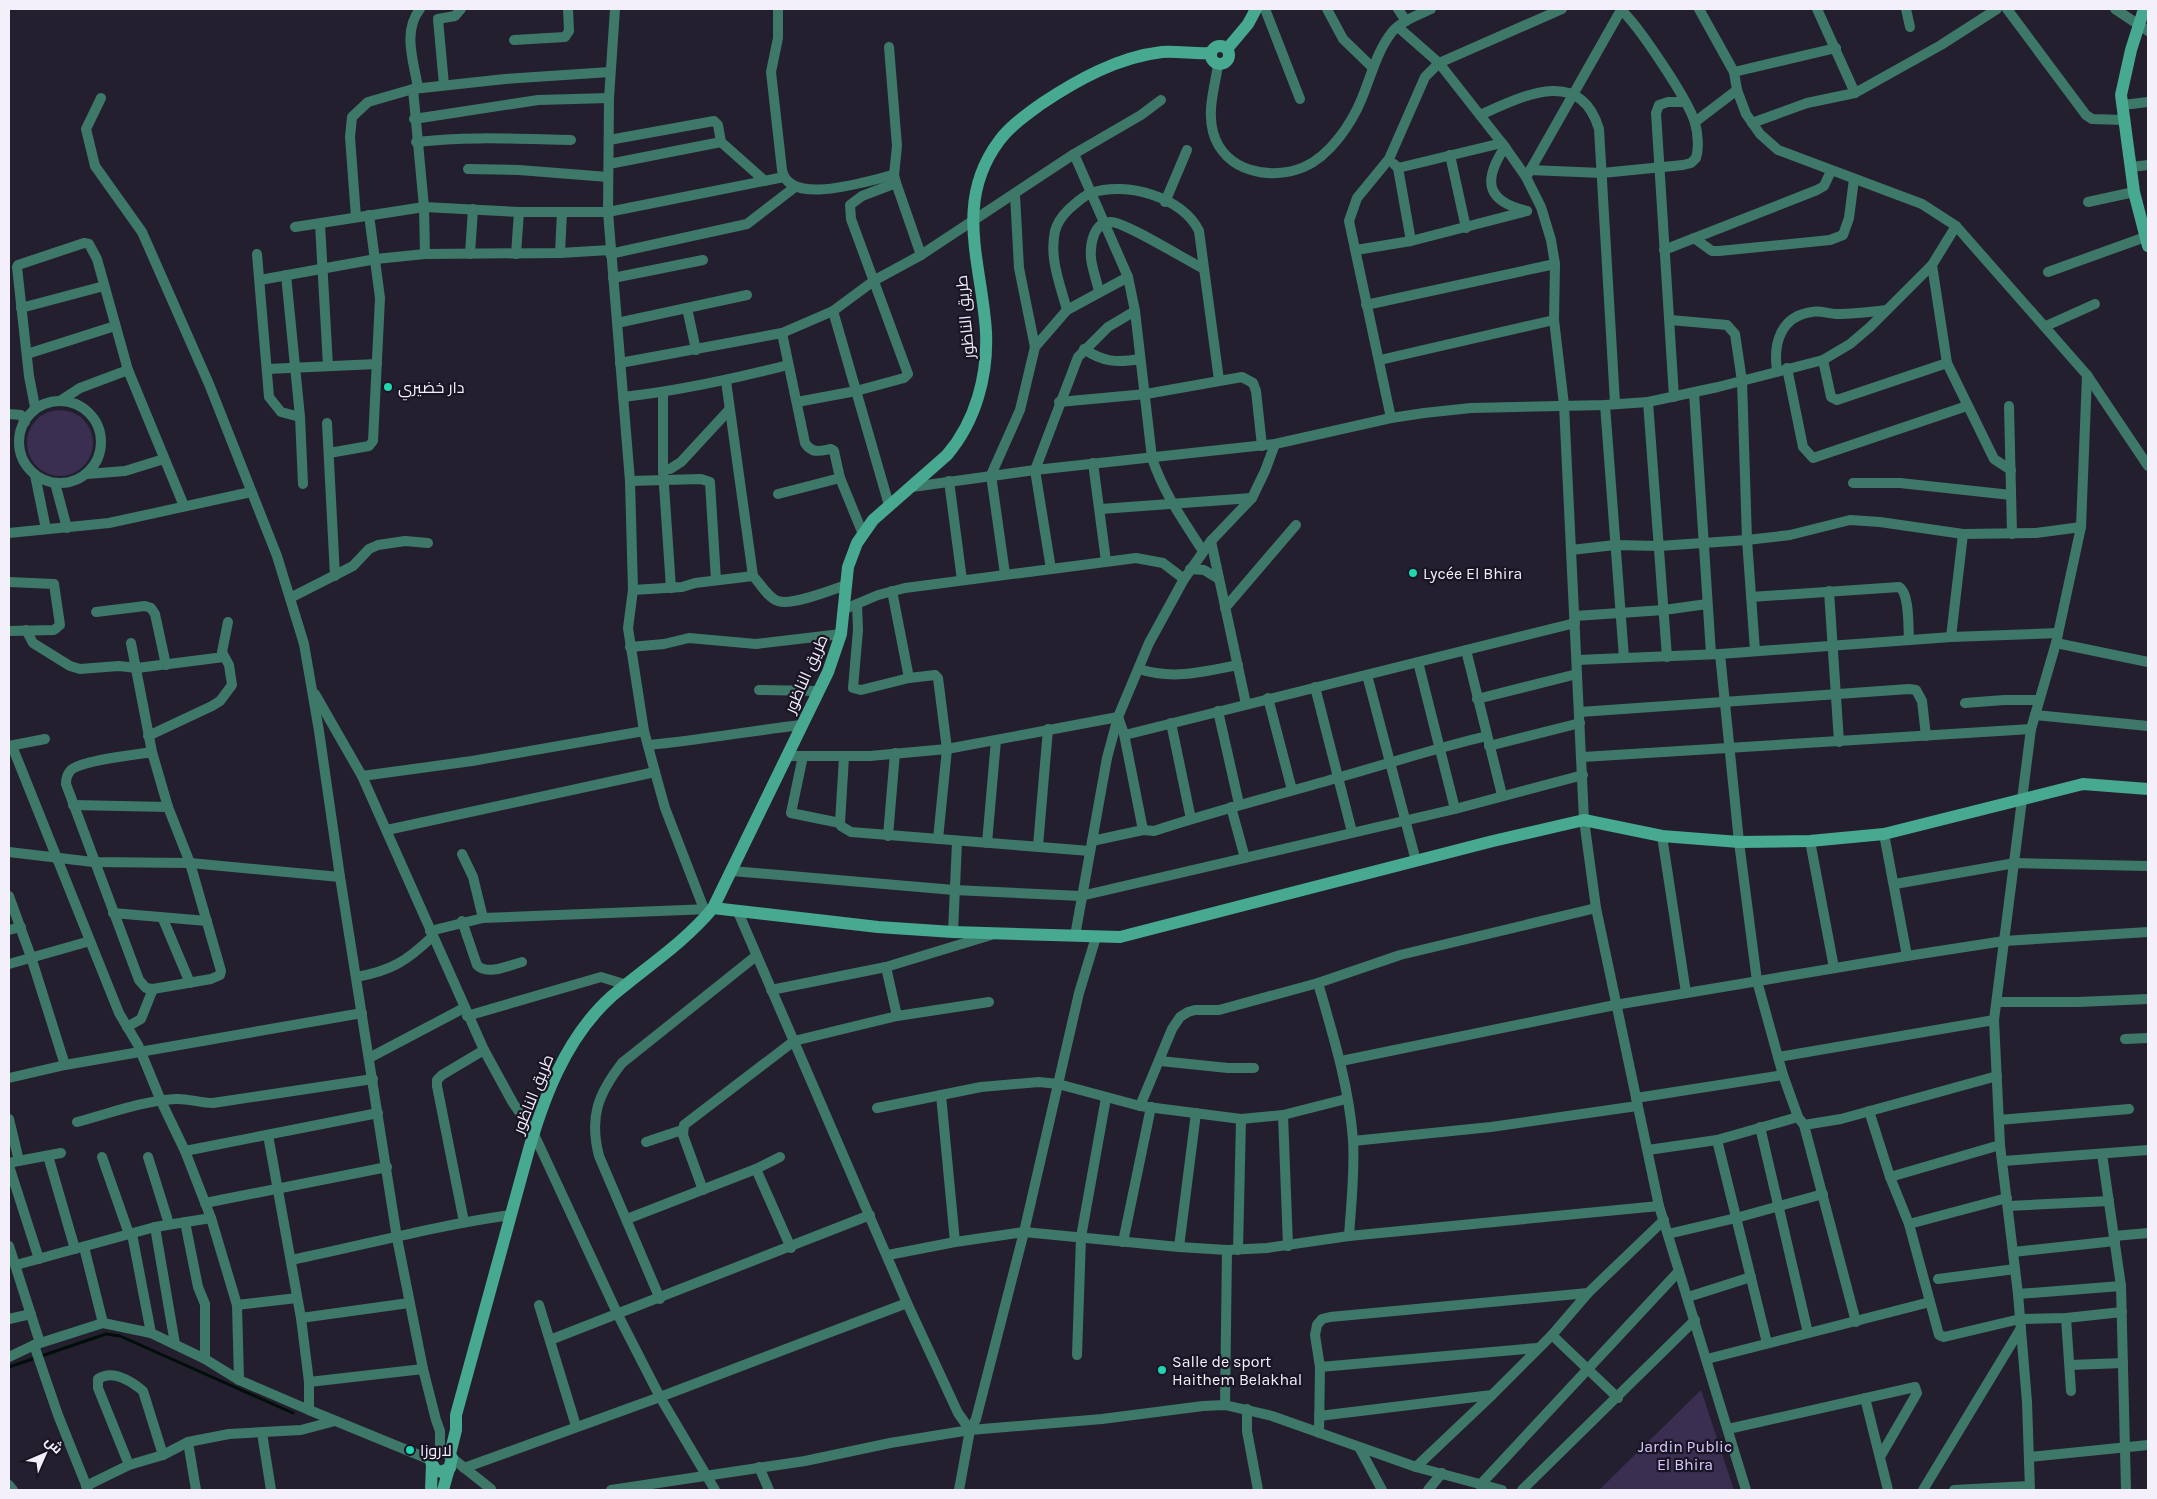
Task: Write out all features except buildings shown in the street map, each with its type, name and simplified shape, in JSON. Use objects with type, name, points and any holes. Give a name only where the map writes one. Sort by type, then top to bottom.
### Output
[{"type":"street","points":[[420,9],[411,26],[410,37],[416,89],[414,119],[424,207],[425,254]]},
{"type":"street","points":[[444,85],[437,14],[456,16],[461,9]]},
{"type":"street","points":[[514,40],[565,37],[569,31],[568,9]]},
{"type":"street","points":[[615,9],[609,98],[608,212],[630,481],[633,590],[628,628],[644,731],[665,808],[709,909]]},
{"type":"street","points":[[778,9],[778,38],[772,72],[784,177],[795,187],[827,190],[895,179]]},
{"type":"street","points":[[1227,49],[1218,46],[1211,54],[1212,60],[1218,65],[1225,64],[1228,60],[1227,49],[1248,24],[1256,9]]},
{"type":"street","points":[[1265,9],[1300,99]]},
{"type":"street","points":[[1327,9],[1343,39],[1373,68]]},
{"type":"street","points":[[1398,9],[1402,24],[1439,63],[1503,145],[1528,173],[1551,240],[1555,264],[1554,320],[1564,404],[1583,758],[1584,820],[1596,908],[1659,1206],[1746,1490]]},
{"type":"street","points":[[1218,65],[1212,105],[1213,132],[1219,146],[1244,169],[1258,173],[1276,174],[1304,167],[1321,156],[1333,144],[1362,100],[1373,68],[1392,32],[1402,24],[1430,9]]},
{"type":"street","points":[[1392,418],[1366,305],[1349,221],[1350,214],[1357,198],[1388,159],[1425,77],[1439,63],[1562,9]]},
{"type":"street","points":[[1621,9],[1636,25],[1685,102],[1695,122],[1696,158],[1691,163],[1683,165],[1602,172],[1528,173],[1572,94],[1621,9]]},
{"type":"street","points":[[1699,9],[1734,72],[1736,90],[1752,123],[1760,134],[1778,150],[1922,204],[1956,226],[2046,326],[2087,375],[2148,466]]},
{"type":"street","points":[[1817,9],[1855,93]]},
{"type":"street","points":[[1906,9],[1910,27]]},
{"type":"street","points":[[1752,123],[1807,103],[1855,93],[1940,45],[1997,9]]},
{"type":"street","points":[[2007,9],[2086,115],[2092,119],[2105,121],[2124,120]]},
{"type":"street","points":[[2115,9],[2143,29]]},
{"type":"street","points":[[2048,272],[2147,239],[2134,192],[2122,95],[2131,50],[2143,29],[2144,9]]},
{"type":"street","points":[[889,47],[897,146],[895,179],[921,255]]},
{"type":"street","points":[[1734,72],[1836,48]]},
{"type":"street","name":"طريق الناظور","points":[[444,1459],[456,1430],[456,1415],[533,1132],[565,1056],[591,1019],[626,985],[689,935],[709,909],[732,871],[828,672],[851,607],[846,585],[852,553],[863,534],[889,505],[912,487],[957,443],[969,422],[984,372],[986,330],[972,223],[977,188],[984,165],[1006,132],[1030,112],[1058,93],[1093,73],[1132,58],[1163,52],[1211,54]]},
{"type":"street","points":[[356,217],[350,137],[352,118],[368,102],[416,89],[444,85],[565,74],[610,72]]},
{"type":"street","points":[[1695,122],[1736,90]]},
{"type":"street","points":[[1480,115],[1519,98],[1549,91],[1562,91],[1572,94],[1585,102],[1594,114],[1599,130],[1615,545],[1624,658]]},
{"type":"street","points":[[101,98],[86,129],[95,166],[142,232],[210,384],[277,556],[304,644],[397,1238],[423,1369],[440,1430],[444,1459],[443,1490]]},
{"type":"street","points":[[414,119],[538,100],[609,98]]},
{"type":"street","points":[[620,363],[696,350],[782,332],[833,310],[875,280],[921,255],[972,223],[1074,154],[1141,115],[1161,100]]},
{"type":"street","points":[[1674,397],[1657,108],[1668,102],[1685,102]]},
{"type":"street","points":[[2123,105],[2148,102]]},
{"type":"street","points":[[609,140],[714,121],[718,125],[722,142],[765,181]]},
{"type":"street","points":[[416,142],[502,137],[571,140]]},
{"type":"street","points":[[609,164],[722,142]]},
{"type":"street","points":[[1398,168],[1450,155],[1503,145]]},
{"type":"street","points":[[1503,145],[1493,164],[1490,178],[1493,190],[1500,200],[1511,208],[1527,211]]},
{"type":"street","points":[[1165,202],[1187,150]]},
{"type":"street","points":[[1074,154],[1103,224],[1128,277],[1135,311],[1152,458],[1163,488],[1203,551]]},
{"type":"street","points":[[1450,155],[1466,228]]},
{"type":"street","points":[[1388,159],[1398,168],[1411,241]]},
{"type":"street","points":[[2131,167],[2148,165]]},
{"type":"street","points":[[468,169],[519,170],[608,177]]},
{"type":"street","points":[[1664,250],[1817,190],[1824,186],[1831,171]]},
{"type":"street","points":[[295,227],[424,207],[519,212],[608,212],[784,177]]},
{"type":"street","points":[[797,402],[856,391],[904,378],[909,372],[849,210],[854,200],[895,179]]},
{"type":"street","points":[[1694,238],[1712,251],[1830,240],[1843,235],[1849,218],[1854,179]]},
{"type":"street","points":[[260,280],[376,259],[425,254],[610,252],[747,224],[795,187]]},
{"type":"street","points":[[1067,310],[1052,256],[1055,230],[1066,213],[1090,194],[1125,188],[1154,196],[1194,221],[1199,231],[1219,380]]},
{"type":"street","points":[[2088,202],[2134,192]]},
{"type":"street","points":[[1006,574],[991,475],[1020,410],[1035,347],[1019,268],[1015,194]]},
{"type":"street","points":[[1356,250],[1411,241],[1541,207]]},
{"type":"street","points":[[470,254],[473,209]]},
{"type":"street","points":[[516,254],[519,212]]},
{"type":"street","points":[[560,253],[562,212]]},
{"type":"street","points":[[329,453],[369,446],[373,441],[380,298],[369,215]]},
{"type":"street","points":[[1099,292],[1091,258],[1092,240],[1096,230],[1103,224],[1112,222],[1133,230],[1204,269]]},
{"type":"street","points":[[320,224],[328,366]]},
{"type":"street","points":[[912,487],[991,475],[1093,463],[1262,446],[1392,418],[1471,408],[1648,402],[1742,381],[1782,369],[1823,360],[1850,344],[1932,266],[1956,226]]},
{"type":"street","points":[[33,411],[35,407],[16,272],[18,265],[89,244],[95,253],[128,370],[184,506]]},
{"type":"street","points":[[257,254],[269,397],[281,412],[300,417]]},
{"type":"street","points":[[613,278],[703,260]]},
{"type":"street","points":[[1366,305],[1555,264]]},
{"type":"street","points":[[1932,266],[1947,363],[1966,406],[1994,459],[2011,470]]},
{"type":"street","points":[[286,275],[300,417],[303,484]]},
{"type":"street","points":[[1035,347],[1067,310],[1128,277]]},
{"type":"street","points":[[21,308],[104,286]]},
{"type":"street","points":[[617,323],[747,295]]},
{"type":"street","points":[[2046,326],[2095,304]]},
{"type":"street","points":[[687,308],[696,350]]},
{"type":"street","points":[[833,310],[889,505]]},
{"type":"street","points":[[1887,310],[1855,313],[1814,311],[1800,314],[1788,322],[1779,336],[1775,353],[1782,369],[1803,447],[1813,458],[1966,406]]},
{"type":"street","points":[[1051,569],[1035,470],[1059,402],[1078,357],[1108,327],[1135,311]]},
{"type":"street","points":[[1380,360],[1554,320]]},
{"type":"street","points":[[1670,320],[1729,326],[1735,334],[1742,381],[1747,540],[1755,651]]},
{"type":"street","points":[[27,354],[115,326]]},
{"type":"street","points":[[782,332],[802,433],[807,446],[816,452],[830,449],[834,451],[840,478],[863,534]]},
{"type":"street","points":[[1084,349],[1098,358],[1114,363],[1140,359]]},
{"type":"street","points":[[1823,360],[1830,397],[1837,400],[1947,363]]},
{"type":"street","points":[[267,369],[295,366],[377,364]]},
{"type":"street","points":[[624,397],[663,393],[726,381],[788,365]]},
{"type":"street","points":[[60,401],[74,404],[87,411],[96,422],[101,435],[101,450],[96,463],[87,474],[72,482],[55,483],[35,474],[27,466],[19,444],[24,422],[33,411],[41,406],[60,401],[80,388],[128,370]]},
{"type":"street","points":[[1954,1490],[2030,1488],[2027,1402],[2021,1323],[2004,1161],[2000,1145],[1994,1020],[2031,729],[2057,638],[2080,527],[2087,375]]},
{"type":"street","points":[[1059,402],[1146,394],[1242,376],[1253,383],[1258,404],[1262,446]]},
{"type":"street","points":[[726,381],[753,576],[773,598],[783,602],[811,597],[846,585]]},
{"type":"street","points":[[663,393],[663,474],[671,588]]},
{"type":"street","points":[[1694,393],[1707,604],[1724,703],[1757,981],[1783,1075],[1801,1121],[1823,1194],[1856,1322]]},
{"type":"street","points":[[1648,402],[1668,657]]},
{"type":"street","points":[[2010,406],[2012,534]]},
{"type":"street","points":[[630,481],[663,474],[675,467],[729,410]]},
{"type":"street","points":[[9,414],[21,415],[24,422]]},
{"type":"street","points":[[327,423],[336,576]]},
{"type":"street","points":[[1075,936],[1107,758],[1118,717],[1149,643],[1187,574],[1211,541],[1252,498],[1275,444]]},
{"type":"street","points":[[87,474],[125,471],[164,458]]},
{"type":"street","points":[[1093,463],[1106,561]]},
{"type":"street","points":[[35,474],[46,529]]},
{"type":"street","points":[[663,474],[705,479],[711,484],[716,580]]},
{"type":"street","points":[[778,494],[840,478]]},
{"type":"street","points":[[949,481],[962,580]]},
{"type":"street","points":[[55,483],[67,528]]},
{"type":"street","points":[[1853,483],[1900,483],[2011,495]]},
{"type":"street","points":[[9,533],[116,522],[251,492]]},
{"type":"street","points":[[1100,509],[1252,498]]},
{"type":"street","points":[[1571,550],[1615,545],[1659,546],[1790,536],[1850,520],[1880,522],[1964,534],[2012,534],[2080,527]]},
{"type":"street","points":[[1225,608],[1296,525]]},
{"type":"street","points":[[1951,637],[1964,534]]},
{"type":"street","points":[[290,598],[355,565],[369,549],[378,545],[404,541],[428,543]]},
{"type":"street","points":[[1211,541],[1246,704]]},
{"type":"street","points":[[938,840],[947,748],[937,676],[909,678],[861,690],[854,688],[858,630],[851,607],[892,591],[1106,561],[1146,558],[1163,563],[1187,574],[1204,570],[1219,579]]},
{"type":"street","points":[[633,590],[671,588],[753,576]]},
{"type":"street","points":[[9,582],[52,583],[56,586],[60,625],[58,629],[9,631]]},
{"type":"street","points":[[1750,597],[1889,586],[1902,588],[1907,599],[1909,640]]},
{"type":"street","points":[[892,591],[909,678]]},
{"type":"street","points":[[1829,591],[1839,742]]},
{"type":"street","points":[[1124,734],[1466,650],[1575,620],[1707,604]]},
{"type":"street","points":[[96,612],[145,606],[151,608],[155,614],[166,665]]},
{"type":"street","points":[[148,736],[220,702],[229,691],[232,677],[222,652],[228,622]]},
{"type":"street","points":[[26,630],[32,643],[75,668],[137,668],[224,657]]},
{"type":"street","points":[[630,647],[664,644],[694,638],[756,644],[841,634]]},
{"type":"street","points":[[1577,660],[1668,657],[1833,647],[1951,637],[2057,638],[2148,662]]},
{"type":"street","points":[[131,643],[152,752],[168,807],[190,863],[221,974],[211,979],[153,989],[146,988],[139,980],[93,862],[66,784],[67,774],[74,768],[94,762],[152,752]]},
{"type":"street","points":[[1466,650],[1502,795]]},
{"type":"street","points":[[1418,662],[1455,809]]},
{"type":"street","points":[[1139,669],[1160,675],[1181,676],[1238,665]]},
{"type":"street","points":[[1477,699],[1577,674]]},
{"type":"street","points":[[1367,675],[1416,861]]},
{"type":"street","points":[[1315,687],[1352,832]]},
{"type":"street","points":[[312,689],[362,776],[465,1012],[484,1050],[513,1103],[533,1132],[618,1314],[660,1397],[715,1490]]},
{"type":"street","points":[[1092,841],[1143,830],[1154,831],[1438,747],[1488,741],[1580,718],[1835,693],[1905,689],[1916,690],[1922,701],[1926,736]]},
{"type":"street","points":[[759,690],[818,690]]},
{"type":"street","points":[[1268,698],[1292,790]]},
{"type":"street","points":[[1965,703],[2039,700]]},
{"type":"street","points":[[1218,711],[1245,858]]},
{"type":"street","points":[[2035,715],[2148,726]]},
{"type":"street","points":[[787,756],[844,757],[947,748],[1118,717]]},
{"type":"street","points":[[1118,717],[1124,734],[1143,830]]},
{"type":"street","points":[[1171,723],[1190,819]]},
{"type":"street","points":[[649,745],[708,739],[801,725]]},
{"type":"street","points":[[319,731],[334,726]]},
{"type":"street","points":[[1038,846],[1048,729]]},
{"type":"street","points":[[1583,758],[2031,729]]},
{"type":"street","points":[[362,776],[472,761],[644,731]]},
{"type":"street","points":[[44,739],[10,746],[119,1013],[142,1053],[161,1101],[185,1151],[211,1218],[237,1305],[239,1380]]},
{"type":"street","points":[[986,843],[996,740]]},
{"type":"street","points":[[888,836],[894,753]]},
{"type":"street","points":[[803,756],[791,813],[840,823],[841,826],[851,832],[957,842],[1090,851]]},
{"type":"street","points":[[840,823],[844,757]]},
{"type":"street","points":[[387,830],[655,772]]},
{"type":"street","points":[[732,871],[954,890],[1082,896],[1455,809],[1583,775]]},
{"type":"street","points":[[356,977],[381,972],[399,964],[432,933],[462,921],[482,918],[709,909],[878,927],[953,932],[1120,937],[1556,825],[1584,820],[1662,836],[1739,842],[1810,841],[1884,834],[2022,801],[2083,784],[2148,789]]},
{"type":"street","points":[[73,805],[168,807]]},
{"type":"street","points":[[1884,834],[1895,884],[1907,956]]},
{"type":"street","points":[[1662,836],[1686,993]]},
{"type":"street","points":[[1810,841],[1834,968]]},
{"type":"street","points":[[953,932],[957,842]]},
{"type":"street","points":[[9,852],[93,862],[190,863],[340,877]]},
{"type":"street","points":[[462,854],[473,878],[482,918]]},
{"type":"street","points":[[1895,884],[2015,863],[2148,866]]},
{"type":"street","points":[[9,896],[31,957],[65,1065]]},
{"type":"street","points":[[1140,1106],[1175,1024],[1180,1017],[1188,1012],[1195,1010],[1219,1010],[1318,983],[1400,955],[1596,908]]},
{"type":"street","points":[[738,912],[888,1255],[907,1303],[958,1413],[970,1430]]},
{"type":"street","points":[[113,913],[163,919],[207,921]]},
{"type":"street","points":[[163,919],[190,983]]},
{"type":"street","points":[[462,921],[477,965],[481,969],[489,970],[522,962]]},
{"type":"street","points":[[9,930],[21,927]]},
{"type":"street","points":[[1341,1061],[1615,1004],[1907,956],[2004,941],[2148,932]]},
{"type":"street","points":[[771,990],[886,967],[998,933]]},
{"type":"street","points":[[959,1490],[970,1430],[976,1419],[1024,1232],[1079,993],[1096,937]]},
{"type":"street","points":[[9,964],[90,941]]},
{"type":"street","points":[[660,1299],[599,1156],[594,1138],[596,1105],[603,1090],[622,1063],[638,1048],[756,956]]},
{"type":"street","points":[[886,967],[897,1016]]},
{"type":"street","points":[[369,1058],[465,1012],[601,977],[626,985]]},
{"type":"street","points":[[1318,983],[1341,1061],[1353,1141],[1349,1236]]},
{"type":"street","points":[[127,1027],[142,1019],[153,989]]},
{"type":"street","points":[[1997,1002],[2148,999]]},
{"type":"street","points":[[646,1142],[682,1130],[687,1122],[794,1041],[897,1016],[988,1002]]},
{"type":"street","points":[[9,1078],[65,1065],[362,1013]]},
{"type":"street","points":[[1778,1057],[1994,1020]]},
{"type":"street","points":[[2124,1039],[2148,1038]]},
{"type":"street","points":[[464,1222],[437,1086],[438,1080],[442,1076],[484,1050]]},
{"type":"street","points":[[1160,1061],[1228,1068],[1254,1068]]},
{"type":"street","points":[[1353,1141],[1491,1128],[1783,1075]]},
{"type":"street","points":[[1648,1150],[1717,1140],[1760,1128],[1801,1121],[1841,1120],[1997,1076]]},
{"type":"street","points":[[77,1122],[161,1101],[177,1099],[199,1103],[213,1103],[373,1078]]},
{"type":"street","points":[[877,1108],[941,1095],[1010,1084],[1039,1082],[1058,1084],[1140,1106],[1241,1119],[1283,1114],[1346,1099]]},
{"type":"street","points":[[941,1095],[955,1242]]},
{"type":"street","points":[[1077,1355],[1081,1237],[1106,1098]]},
{"type":"street","points":[[1122,1242],[1151,1107]]},
{"type":"street","points":[[1999,1120],[2129,1109]]},
{"type":"street","points":[[1869,1112],[1890,1177],[1909,1224],[1938,1335],[1944,1337],[2021,1323],[2122,1312]]},
{"type":"street","points":[[185,1151],[378,1113]]},
{"type":"street","points":[[1179,1247],[1196,1113]]},
{"type":"street","points":[[1283,1114],[1288,1246]]},
{"type":"street","points":[[9,1119],[19,1161]]},
{"type":"street","points":[[1238,1250],[1241,1119]]},
{"type":"street","points":[[1760,1128],[1808,1333]]},
{"type":"street","points":[[682,1130],[703,1190]]},
{"type":"street","points":[[268,1135],[301,1318],[309,1382],[308,1410]]},
{"type":"street","points":[[1717,1140],[1767,1343]]},
{"type":"street","points":[[1890,1177],[2000,1145]]},
{"type":"street","points":[[2004,1161],[2148,1150]]},
{"type":"street","points":[[39,1260],[9,1166],[11,1163],[60,1153]]},
{"type":"street","points":[[2102,1154],[2121,1286],[2126,1490]]},
{"type":"street","points":[[48,1156],[80,1248],[103,1323]]},
{"type":"street","points":[[102,1157],[130,1234],[151,1333]]},
{"type":"street","points":[[148,1157],[169,1224]]},
{"type":"street","points":[[627,1219],[756,1169],[780,1157]]},
{"type":"street","points":[[205,1203],[278,1187],[387,1167]]},
{"type":"street","points":[[756,1169],[791,1248]]},
{"type":"street","points":[[1668,1234],[1823,1194]]},
{"type":"street","points":[[1909,1224],[2007,1202],[2109,1201]]},
{"type":"street","points":[[888,1255],[955,1242],[1024,1232],[1179,1247],[1238,1250],[1288,1246],[1349,1236],[1659,1206]]},
{"type":"street","points":[[291,1260],[397,1238],[419,1230],[511,1215]]},
{"type":"street","points":[[550,1340],[660,1299],[870,1216]]},
{"type":"street","points":[[13,1267],[155,1227],[211,1218]]},
{"type":"street","points":[[1416,1467],[1492,1395],[1552,1334],[1588,1293],[1664,1220]]},
{"type":"street","points":[[185,1222],[198,1287],[205,1304],[205,1359]]},
{"type":"street","points":[[155,1227],[175,1344]]},
{"type":"street","points":[[2013,1252],[2148,1233]]},
{"type":"street","points":[[9,1246],[13,1267],[32,1314],[37,1344],[58,1415],[87,1488],[129,1465],[163,1455],[188,1442],[229,1434],[301,1430],[335,1421]]},
{"type":"street","points":[[1225,1405],[1227,1250]]},
{"type":"street","points":[[1938,1279],[2015,1269]]},
{"type":"street","points":[[1480,1485],[1679,1271]]},
{"type":"street","points":[[1688,1297],[1751,1277]]},
{"type":"street","points":[[2018,1294],[2121,1286]]},
{"type":"street","points":[[1319,1433],[1320,1367],[1315,1335],[1317,1325],[1322,1319],[1588,1293]]},
{"type":"street","points":[[237,1305],[297,1298]]},
{"type":"street","points":[[1706,1359],[1930,1302]]},
{"type":"street","points":[[301,1318],[409,1303]]},
{"type":"street","points":[[444,1459],[576,1426],[660,1397],[907,1303]]},
{"type":"street","points":[[539,1305],[576,1426]]},
{"type":"street","points":[[9,1319],[32,1314]]},
{"type":"street","points":[[2066,1318],[2071,1391]]},
{"type":"street","points":[[1522,1490],[1618,1398],[1695,1320]]},
{"type":"street","points":[[9,1357],[37,1344],[103,1323],[151,1333],[205,1359],[239,1380],[308,1410],[444,1459],[493,1490]]},
{"type":"street","points":[[1923,1490],[2021,1323]]},
{"type":"street","points":[[1552,1334],[1618,1398]]},
{"type":"street","points":[[1320,1367],[1537,1348]]},
{"type":"street","points":[[2070,1365],[2123,1363]]},
{"type":"street","points":[[309,1382],[423,1369]]},
{"type":"street","points":[[129,1465],[98,1388],[98,1379],[103,1376],[119,1376],[143,1391],[163,1455]]},
{"type":"street","points":[[1728,1429],[1915,1387],[1918,1390],[1880,1457]]},
{"type":"street","points":[[1320,1416],[1492,1395]]},
{"type":"street","points":[[1865,1398],[1888,1490]]},
{"type":"street","points":[[610,1490],[759,1467],[970,1430],[1102,1419],[1225,1405],[1247,1409],[1416,1467],[1502,1490]]},
{"type":"street","points":[[1247,1409],[1247,1431],[1258,1490]]},
{"type":"street","points":[[262,1433],[271,1490]]},
{"type":"street","points":[[188,1442],[196,1490]]},
{"type":"street","points":[[2029,1457],[2148,1445]]},
{"type":"street","points":[[1359,1447],[1382,1490]]},
{"type":"street","points":[[431,1490],[444,1459]]},
{"type":"street","points":[[759,1467],[769,1490]]},
{"type":"street","points":[[1428,1490],[1442,1473]]},
{"type":"street","points":[[9,1486],[13,1490]]},
{"type":"green space","points":[[60,410],[72,413],[83,420],[90,431],[93,443],[90,455],[83,466],[72,473],[60,476],[48,473],[37,466],[30,455],[27,443],[30,431],[37,420],[48,413]]},
{"type":"green space","name":"Jardin Public El Bhira","points":[[1701,1390],[1734,1490],[1599,1490]]},
{"type":"waterway","points":[[9,1367],[106,1334],[120,1336],[293,1413]]},
{"type":"place","name":"دار خضيري","points":[[388,387]]},
{"type":"place","name":"Lycée El Bhira","points":[[1413,573]]},
{"type":"place","name":"Salle de sport Haithem Belakhal","points":[[1162,1370]]},
{"type":"place","name":"لاروزا","points":[[410,1450]]}]
